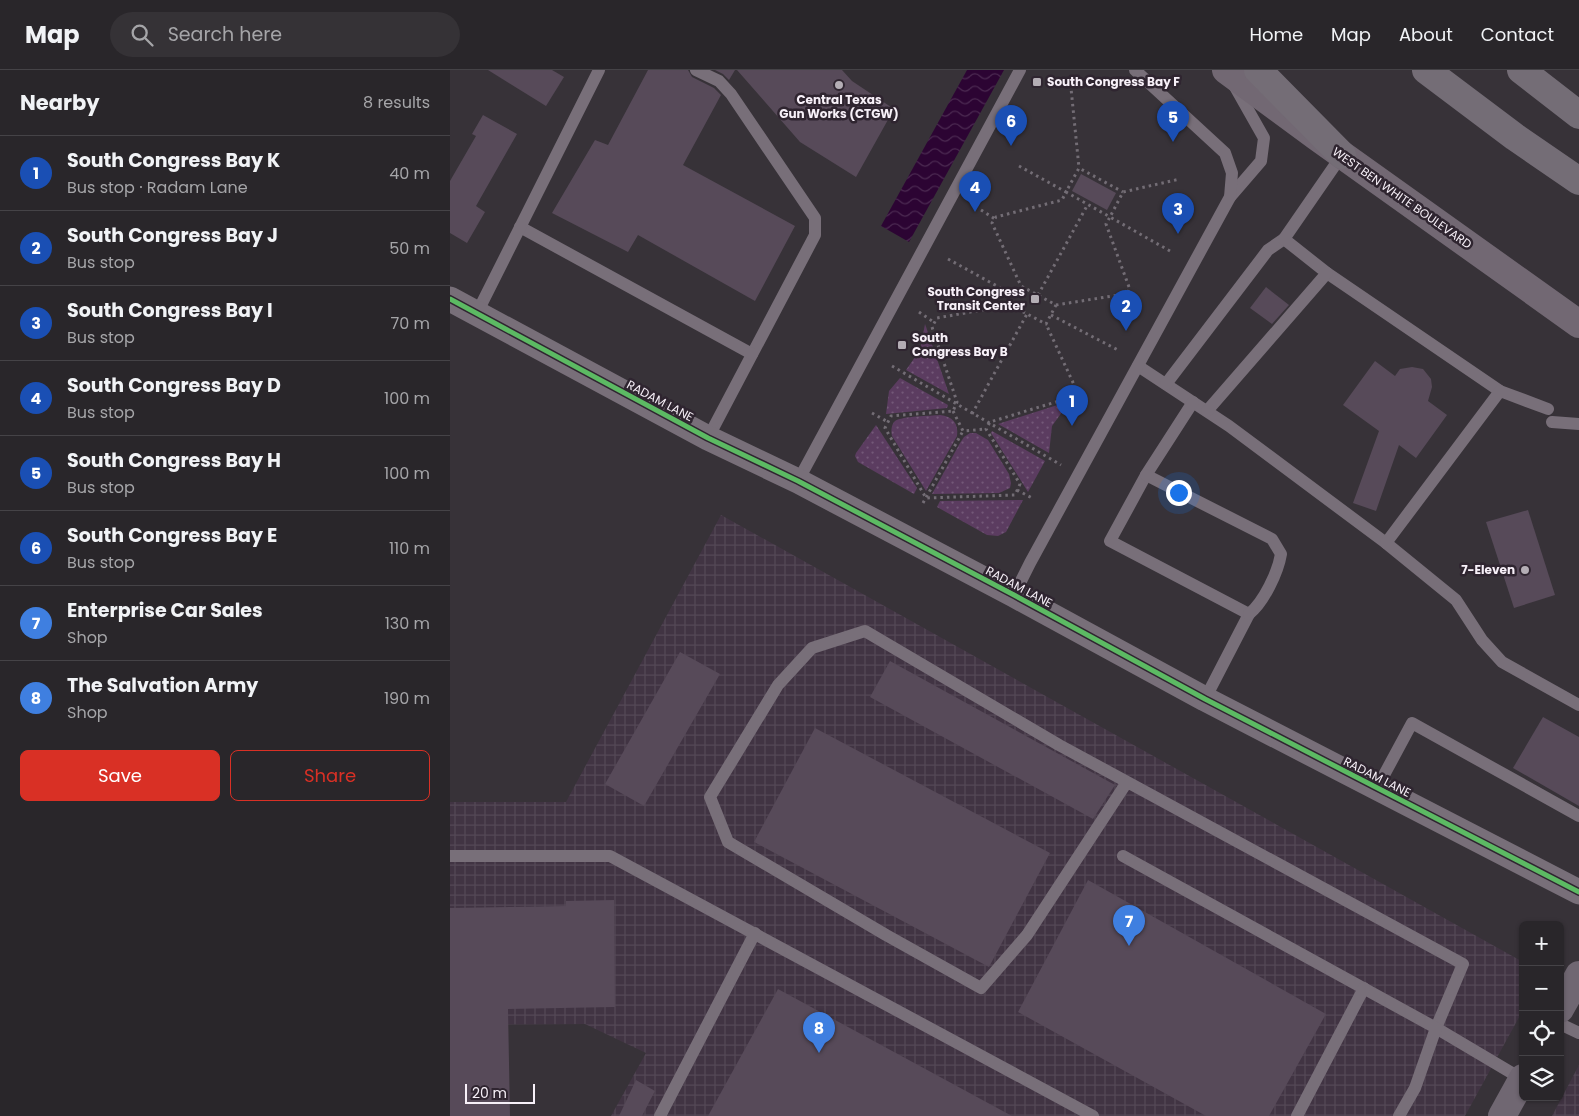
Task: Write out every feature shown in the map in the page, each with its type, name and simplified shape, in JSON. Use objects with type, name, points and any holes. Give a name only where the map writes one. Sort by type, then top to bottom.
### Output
[{"type":"highway","points":[[1258,70],[1342,155]]},
{"type":"highway","points":[[1426,70],[1515,137],[1579,181]]},
{"type":"highway","points":[[1521,70],[1579,115]]},
{"type":"main road","name":"WEST BEN WHITE BOULEVARD","points":[[1226,70],[1579,324]]},
{"type":"main road","points":[[1564,1002],[1579,975]]},
{"type":"main road","points":[[1502,1116],[1519,1084]]},
{"type":"street","name":"RADAM LANE","points":[[450,299],[708,438],[798,481],[1205,699],[1579,892]]},
{"type":"lane","points":[[477,313],[599,70]]},
{"type":"lane","points":[[696,70],[719,81],[730,94],[815,218],[815,235],[708,438]]},
{"type":"lane","points":[[798,481],[1020,70]]},
{"type":"lane","points":[[1135,70],[1225,152],[1232,173],[1230,197]]},
{"type":"lane","points":[[1014,595],[1230,197],[1261,161],[1264,138],[1226,70]]},
{"type":"lane","points":[[1166,384],[1268,250],[1284,238],[1342,155]]},
{"type":"lane","points":[[520,227],[752,354]]},
{"type":"lane","points":[[1284,238],[1327,273],[1500,391],[1550,416],[1579,424]]},
{"type":"lane","points":[[1207,411],[1327,273]]},
{"type":"lane","points":[[1138,366],[1229,426],[1386,543],[1456,600],[1482,640],[1502,662],[1579,705]]},
{"type":"lane","points":[[1386,543],[1500,391]]},
{"type":"lane","points":[[1193,402],[1146,474],[1110,541],[1249,614]]},
{"type":"lane","points":[[1146,474],[1272,539],[1282,554],[1278,570],[1258,607],[1249,614],[1205,699]]},
{"type":"lane","points":[[1127,782],[1027,935],[981,988],[886,935],[728,842],[710,797],[778,685],[812,648],[865,631],[1127,782],[1463,964],[1436,1028],[1415,1088],[1399,1116]]},
{"type":"lane","points":[[1377,788],[1412,722],[1579,816]]},
{"type":"lane","points":[[450,856],[610,856],[1093,1116]]},
{"type":"lane","points":[[1123,856],[1436,1028],[1519,1076]]},
{"type":"lane","points":[[660,1116],[755,934]]},
{"type":"lane","points":[[1297,1116],[1364,988]]},
{"type":"lane","points":[[1564,1026],[1579,1033]]},
{"type":"path","points":[[1070,78],[1078,168],[1062,200],[996,216],[992,223],[1021,286],[1056,305],[1125,294],[1129,287],[1106,224],[1123,192]]},
{"type":"path","points":[[1019,166],[1170,251]]},
{"type":"path","points":[[1078,168],[1123,192],[1180,179]]},
{"type":"path","points":[[1038,295],[1088,204]]},
{"type":"path","points":[[981,210],[995,219]]},
{"type":"path","points":[[948,259],[1015,296]]},
{"type":"path","points":[[1010,305],[1021,286]]},
{"type":"path","points":[[1127,291],[1132,293]]},
{"type":"path","points":[[963,431],[953,411],[957,402],[932,327],[937,318],[1010,305],[1046,324],[1076,389],[1069,398],[990,422],[986,429]]},
{"type":"path","points":[[1046,324],[1056,305]]},
{"type":"path","points":[[919,312],[934,323]]},
{"type":"path","points":[[972,414],[1027,314]]},
{"type":"path","points":[[1051,315],[1118,350]]},
{"type":"path","points":[[892,366],[1061,465]]},
{"type":"path","points":[[926,498],[885,428],[891,416],[953,411]]},
{"type":"path","points":[[872,413],[888,422]]},
{"type":"path","points":[[963,431],[986,429]]},
{"type":"path","points":[[926,498],[1015,495],[1020,484],[986,429]]},
{"type":"path","points":[[924,504],[963,431]]},
{"type":"path","points":[[1017,490],[1034,499]]},
{"type":"shaded area","points":[[925,324],[949,394],[906,370],[920,350]]},
{"type":"shaded area","points":[[900,378],[948,405],[947,408],[886,414],[889,391]]},
{"type":"shaded area","points":[[1070,401],[1052,426],[1049,453],[998,424]]},
{"type":"shaded area","points":[[940,415],[954,421],[957,427],[957,436],[926,491],[892,436],[892,428],[895,421],[899,419]]},
{"type":"shaded area","points":[[876,425],[917,488],[914,494],[858,462],[855,456],[856,453]]},
{"type":"shaded area","points":[[992,431],[1045,461],[1028,492],[991,433]]},
{"type":"shaded area","points":[[970,433],[976,433],[988,440],[1009,474],[1010,488],[999,493],[932,494],[960,443]]},
{"type":"shaded area","points":[[1023,500],[1006,532],[998,536],[987,535],[937,507],[940,501]]},
{"type":"shaded area","points":[[721,515],[1519,960],[1519,1017],[1465,1116],[611,1116],[646,1053],[585,1024],[450,1025],[450,802],[566,802]]},
{"type":"shaded area","points":[[1579,1065],[1579,1116],[1552,1116],[1560,1101],[1564,1101],[1564,1093]]},
{"type":"water","points":[[967,70],[1004,70],[909,242],[881,226]]},
{"type":"building","points":[[488,70],[552,70],[564,77],[546,106]]},
{"type":"building","points":[[648,70],[688,70],[692,77],[714,88],[721,95],[683,165],[795,226],[755,301],[638,235],[628,252],[552,213],[595,140],[608,145]]},
{"type":"building","points":[[715,70],[735,70],[729,80]]},
{"type":"building","points":[[737,70],[842,70],[852,81],[894,109],[856,177],[800,142]]},
{"type":"building","points":[[483,115],[517,134],[476,206],[485,212],[467,243],[450,233],[450,181],[476,136],[472,134]]},
{"type":"building","points":[[1081,174],[1116,193],[1107,210],[1072,191]]},
{"type":"building","points":[[1266,287],[1289,305],[1272,324],[1250,308]]},
{"type":"building","points":[[1375,361],[1395,376],[1400,369],[1412,367],[1423,369],[1431,379],[1432,387],[1428,401],[1447,415],[1416,458],[1399,445],[1376,511],[1353,503],[1379,431],[1343,405]]},
{"type":"building","name":"7-Eleven","points":[[1528,510],[1555,595],[1514,608],[1486,522]]},
{"type":"building","points":[[680,652],[720,674],[644,806],[605,784]]},
{"type":"building","points":[[890,661],[1115,785],[1093,819],[870,697]]},
{"type":"building","points":[[1543,717],[1579,737],[1579,806],[1513,768]]},
{"type":"building","points":[[815,728],[1050,853],[989,967],[754,842]]},
{"type":"building","points":[[1088,880],[1326,1014],[1269,1116],[1206,1116],[1018,1012]]},
{"type":"building","points":[[614,900],[615,1007],[508,1009],[510,1116],[450,1116],[450,908],[566,906],[566,901]]},
{"type":"building","points":[[778,989],[1012,1116],[708,1116]]},
{"type":"building","points":[[636,1080],[655,1091],[642,1116],[619,1116]]},
{"type":"cycle path","points":[[450,299],[708,438],[798,481],[1205,699],[1579,892]]},
{"type":"place","name":"South Congress Bay F","points":[[1037,82]]},
{"type":"place","name":"Central Texas Gun Works (CTGW)","points":[[839,85]]},
{"type":"place","name":"South Congress Bay H","points":[[1173,142]]},
{"type":"place","name":"South Congress Bay E","points":[[1011,146]]},
{"type":"place","name":"South Congress Bay D","points":[[975,212]]},
{"type":"place","name":"South Congress Bay I","points":[[1178,234]]},
{"type":"place","name":"South Congress Transit Center","points":[[1035,299]]},
{"type":"place","name":"South Congress Bay J","points":[[1126,331]]},
{"type":"place","name":"South Congress Bay B","points":[[902,345]]},
{"type":"place","name":"South Congress Bay K","points":[[1072,426]]},
{"type":"place","name":"7-Eleven","points":[[1525,570]]},
{"type":"place","name":"Enterprise Car Sales","points":[[1129,946]]},
{"type":"place","name":"The Salvation Army","points":[[819,1053]]}]
